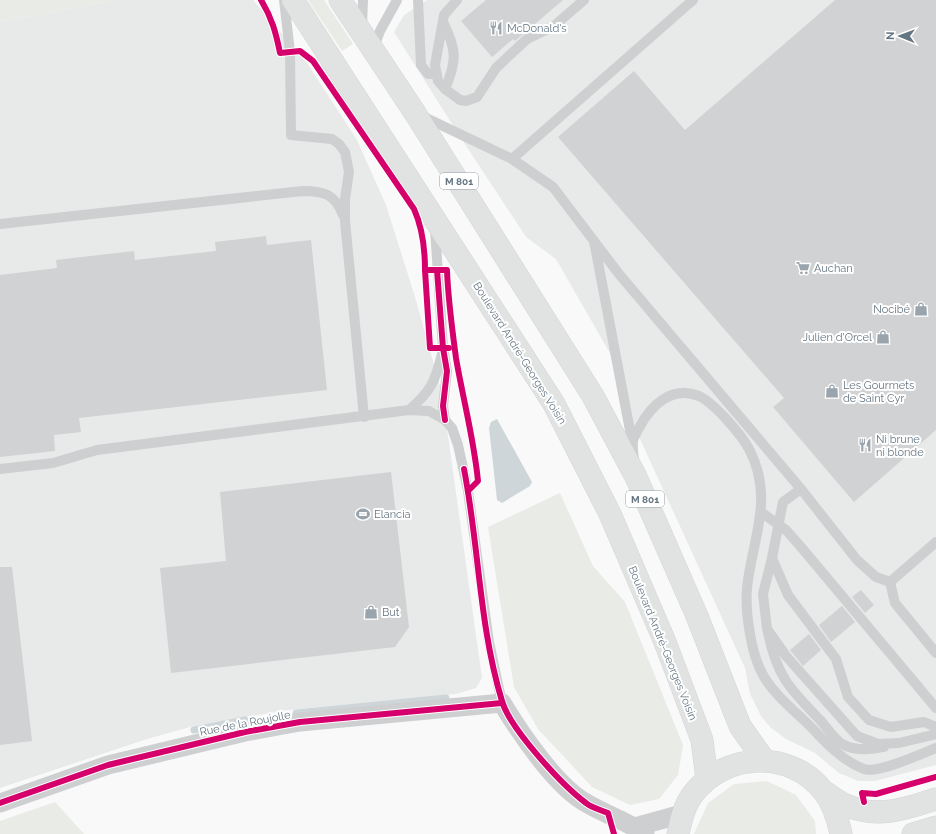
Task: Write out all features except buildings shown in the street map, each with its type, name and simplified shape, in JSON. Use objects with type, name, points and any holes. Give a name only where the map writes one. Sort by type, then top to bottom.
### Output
[{"type":"main road","name":"Boulevard André-Georges Voisin","points":[[293,0],[554,404],[610,514],[665,642],[702,740],[706,779]]},
{"type":"main road","name":"M 801","points":[[340,0],[415,113],[593,396],[636,477],[697,616],[740,726],[764,760]]},
{"type":"main road","points":[[680,824],[692,795],[706,779],[724,768],[737,764],[764,760],[788,765],[808,776],[825,792],[846,805],[875,812],[904,809],[936,799]]},
{"type":"main road","points":[[825,792],[838,818],[841,834]]},
{"type":"main road","points":[[914,834],[936,827]]},
{"type":"street","name":"Rue de la Roujolle","points":[[0,803],[108,765],[245,732],[300,722],[502,703]]},
{"type":"street","points":[[502,703],[518,729],[544,763],[566,786],[587,804],[640,830],[680,824]]},
{"type":"lane","points":[[284,0],[290,52],[291,135],[332,139],[339,144],[345,152],[349,172],[345,199],[345,221],[364,417]]},
{"type":"lane","points":[[363,0],[368,42]]},
{"type":"lane","points":[[368,42],[380,32],[397,0]]},
{"type":"lane","points":[[418,0],[421,65],[428,74],[436,74]]},
{"type":"lane","points":[[457,0],[446,10],[435,59],[436,74],[438,81],[445,89],[460,100],[466,101],[477,97],[496,68],[527,39],[554,26],[584,0]]},
{"type":"lane","points":[[512,159],[693,0]]},
{"type":"lane","points":[[443,22],[452,39],[455,60],[445,89]]},
{"type":"lane","points":[[415,113],[512,159],[553,187],[619,274],[800,489],[857,560],[876,577],[890,582]]},
{"type":"lane","points":[[0,224],[303,191],[317,191],[332,198],[339,204],[345,221]]},
{"type":"lane","points":[[436,220],[437,270],[443,348],[447,371],[443,406],[445,420]]},
{"type":"lane","points":[[593,238],[632,441],[636,477]]},
{"type":"lane","points":[[409,410],[424,397],[436,378],[443,348]]},
{"type":"lane","points":[[632,441],[648,414],[663,398],[687,393],[704,398],[717,410],[748,448],[754,462],[758,478],[761,512],[749,576],[747,601],[750,626],[758,663],[769,685],[834,751],[865,770],[886,768],[936,748]]},
{"type":"lane","points":[[0,469],[53,463],[97,450],[364,417],[409,410],[429,411],[445,420],[452,428],[458,445],[468,491],[489,642],[502,703]]},
{"type":"lane","points":[[800,489],[783,502],[763,594],[772,656],[784,681],[842,743],[856,749],[874,749],[936,734]]},
{"type":"lane","points":[[761,512],[778,526],[786,530],[936,708]]},
{"type":"lane","points":[[890,582],[936,542]]},
{"type":"lane","points":[[772,558],[788,595],[836,659],[848,697],[869,720],[891,727],[924,722],[936,727]]},
{"type":"lane","points":[[890,582],[895,603],[936,653]]},
{"type":"lane","points":[[767,629],[786,656],[857,736],[878,744],[899,743]]},
{"type":"shaded area","points":[[0,0],[116,0],[0,22]]},
{"type":"shaded area","points":[[116,0],[253,0],[307,63],[357,140],[386,205],[415,297],[442,393],[482,678],[476,688],[456,694],[288,710],[194,726],[147,739],[0,788],[0,22]]},
{"type":"shaded area","points":[[308,0],[324,0],[353,44],[342,51]]},
{"type":"shaded area","points":[[427,0],[936,0],[936,765],[875,781],[858,781],[839,773],[815,753],[786,739],[771,728],[761,716],[750,694],[745,668],[629,415],[623,376],[556,259],[526,237],[394,32],[404,15]]},
{"type":"shaded area","points":[[497,419],[532,482],[530,486],[502,503],[497,500],[489,428],[491,422]]},
{"type":"shaded area","points":[[560,493],[593,566],[625,602],[683,745],[678,775],[659,799],[630,805],[592,787],[538,729],[514,687],[488,527]]},
{"type":"shaded area","points":[[767,781],[796,795],[815,821],[816,834],[694,834],[708,803],[734,784]]},
{"type":"shaded area","points":[[55,802],[84,834],[0,834],[0,821]]},
{"type":"waterway","points":[[296,713],[446,698]]},
{"type":"waterway","points":[[194,730],[245,720]]},
{"type":"cycle path","points":[[261,0],[273,26],[280,53],[300,51],[313,61],[414,209],[420,224],[423,239],[425,270],[447,270],[449,303],[456,358],[471,434],[478,481],[468,491]]},
{"type":"cycle path","points":[[425,270],[430,348],[449,348]]},
{"type":"cycle path","points":[[437,270],[443,348],[447,371],[443,406],[445,420]]},
{"type":"cycle path","points":[[464,469],[488,644],[502,701],[515,726],[551,771],[586,803],[594,808],[608,813],[614,834]]},
{"type":"cycle path","points":[[0,803],[108,765],[245,732],[300,722],[502,703]]},
{"type":"cycle path","points":[[864,802],[862,793],[876,794],[936,777]]},
{"type":"place","name":"McDonald's","points":[[496,28]]},
{"type":"place","name":"Auchan","points":[[803,268]]},
{"type":"place","name":"Nocibé","points":[[921,309]]},
{"type":"place","name":"Julien d'Orcel","points":[[883,337]]},
{"type":"place","name":"Les Gourmets de Saint Cyr","points":[[832,391]]},
{"type":"place","name":"Ni brune ni blonde","points":[[865,445]]},
{"type":"place","name":"Elancia","points":[[363,514]]},
{"type":"place","name":"But","points":[[371,612]]}]
